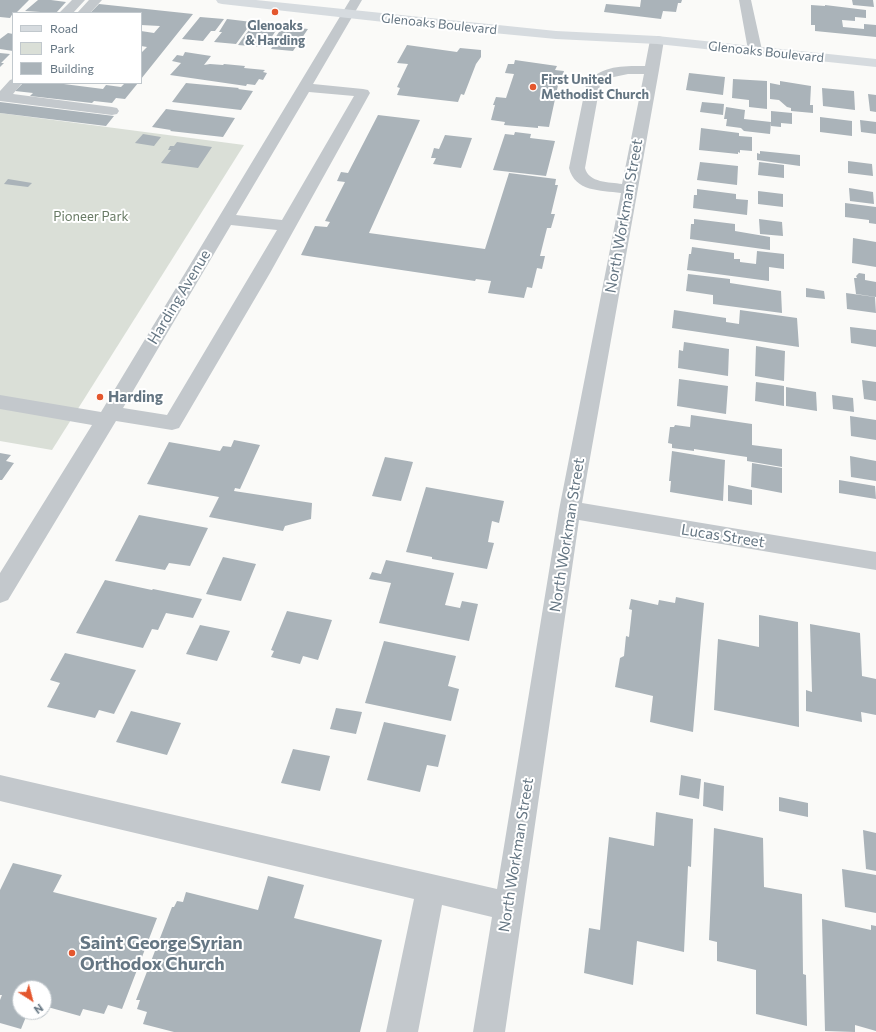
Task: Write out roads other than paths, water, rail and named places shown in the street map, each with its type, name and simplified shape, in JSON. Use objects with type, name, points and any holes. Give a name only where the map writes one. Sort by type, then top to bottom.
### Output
[{"type":"main road","name":"Glenoaks Boulevard","points":[[222,0],[356,3],[556,35],[657,40],[876,63]]},
{"type":"main road","name":"Glenoaks Boulevard","points":[[513,18],[657,40]]},
{"type":"street","points":[[66,12],[79,0]]},
{"type":"street","points":[[84,12],[96,0]]},
{"type":"street","points":[[745,0],[755,50]]},
{"type":"street","name":"Harding Avenue","points":[[0,593],[356,3]]},
{"type":"street","name":"North Workman Street","points":[[489,1032],[570,510],[657,40]]},
{"type":"street","points":[[629,190],[588,183],[579,176],[577,168],[593,85],[597,78],[609,72],[652,70]]},
{"type":"street","points":[[8,78],[2,97],[112,111]]},
{"type":"street","points":[[0,402],[172,423],[261,273],[363,93],[305,87]]},
{"type":"street","points":[[226,219],[287,226]]},
{"type":"street","name":"Lucas Street","points":[[570,510],[876,561]]},
{"type":"street","points":[[0,788],[508,906]]},
{"type":"street","points":[[402,1032],[431,888]]},
{"type":"place","name":"Glenoaks & Harding","points":[[275,12]]},
{"type":"place","name":"First United Methodist Church","points":[[533,87]]},
{"type":"place","name":"Harding","points":[[100,397]]},
{"type":"place","name":"Saint George Syrian Orthodox Church","points":[[72,953]]},
{"type":"park label","name":"Pioneer Park","points":[[91,217]]}]
